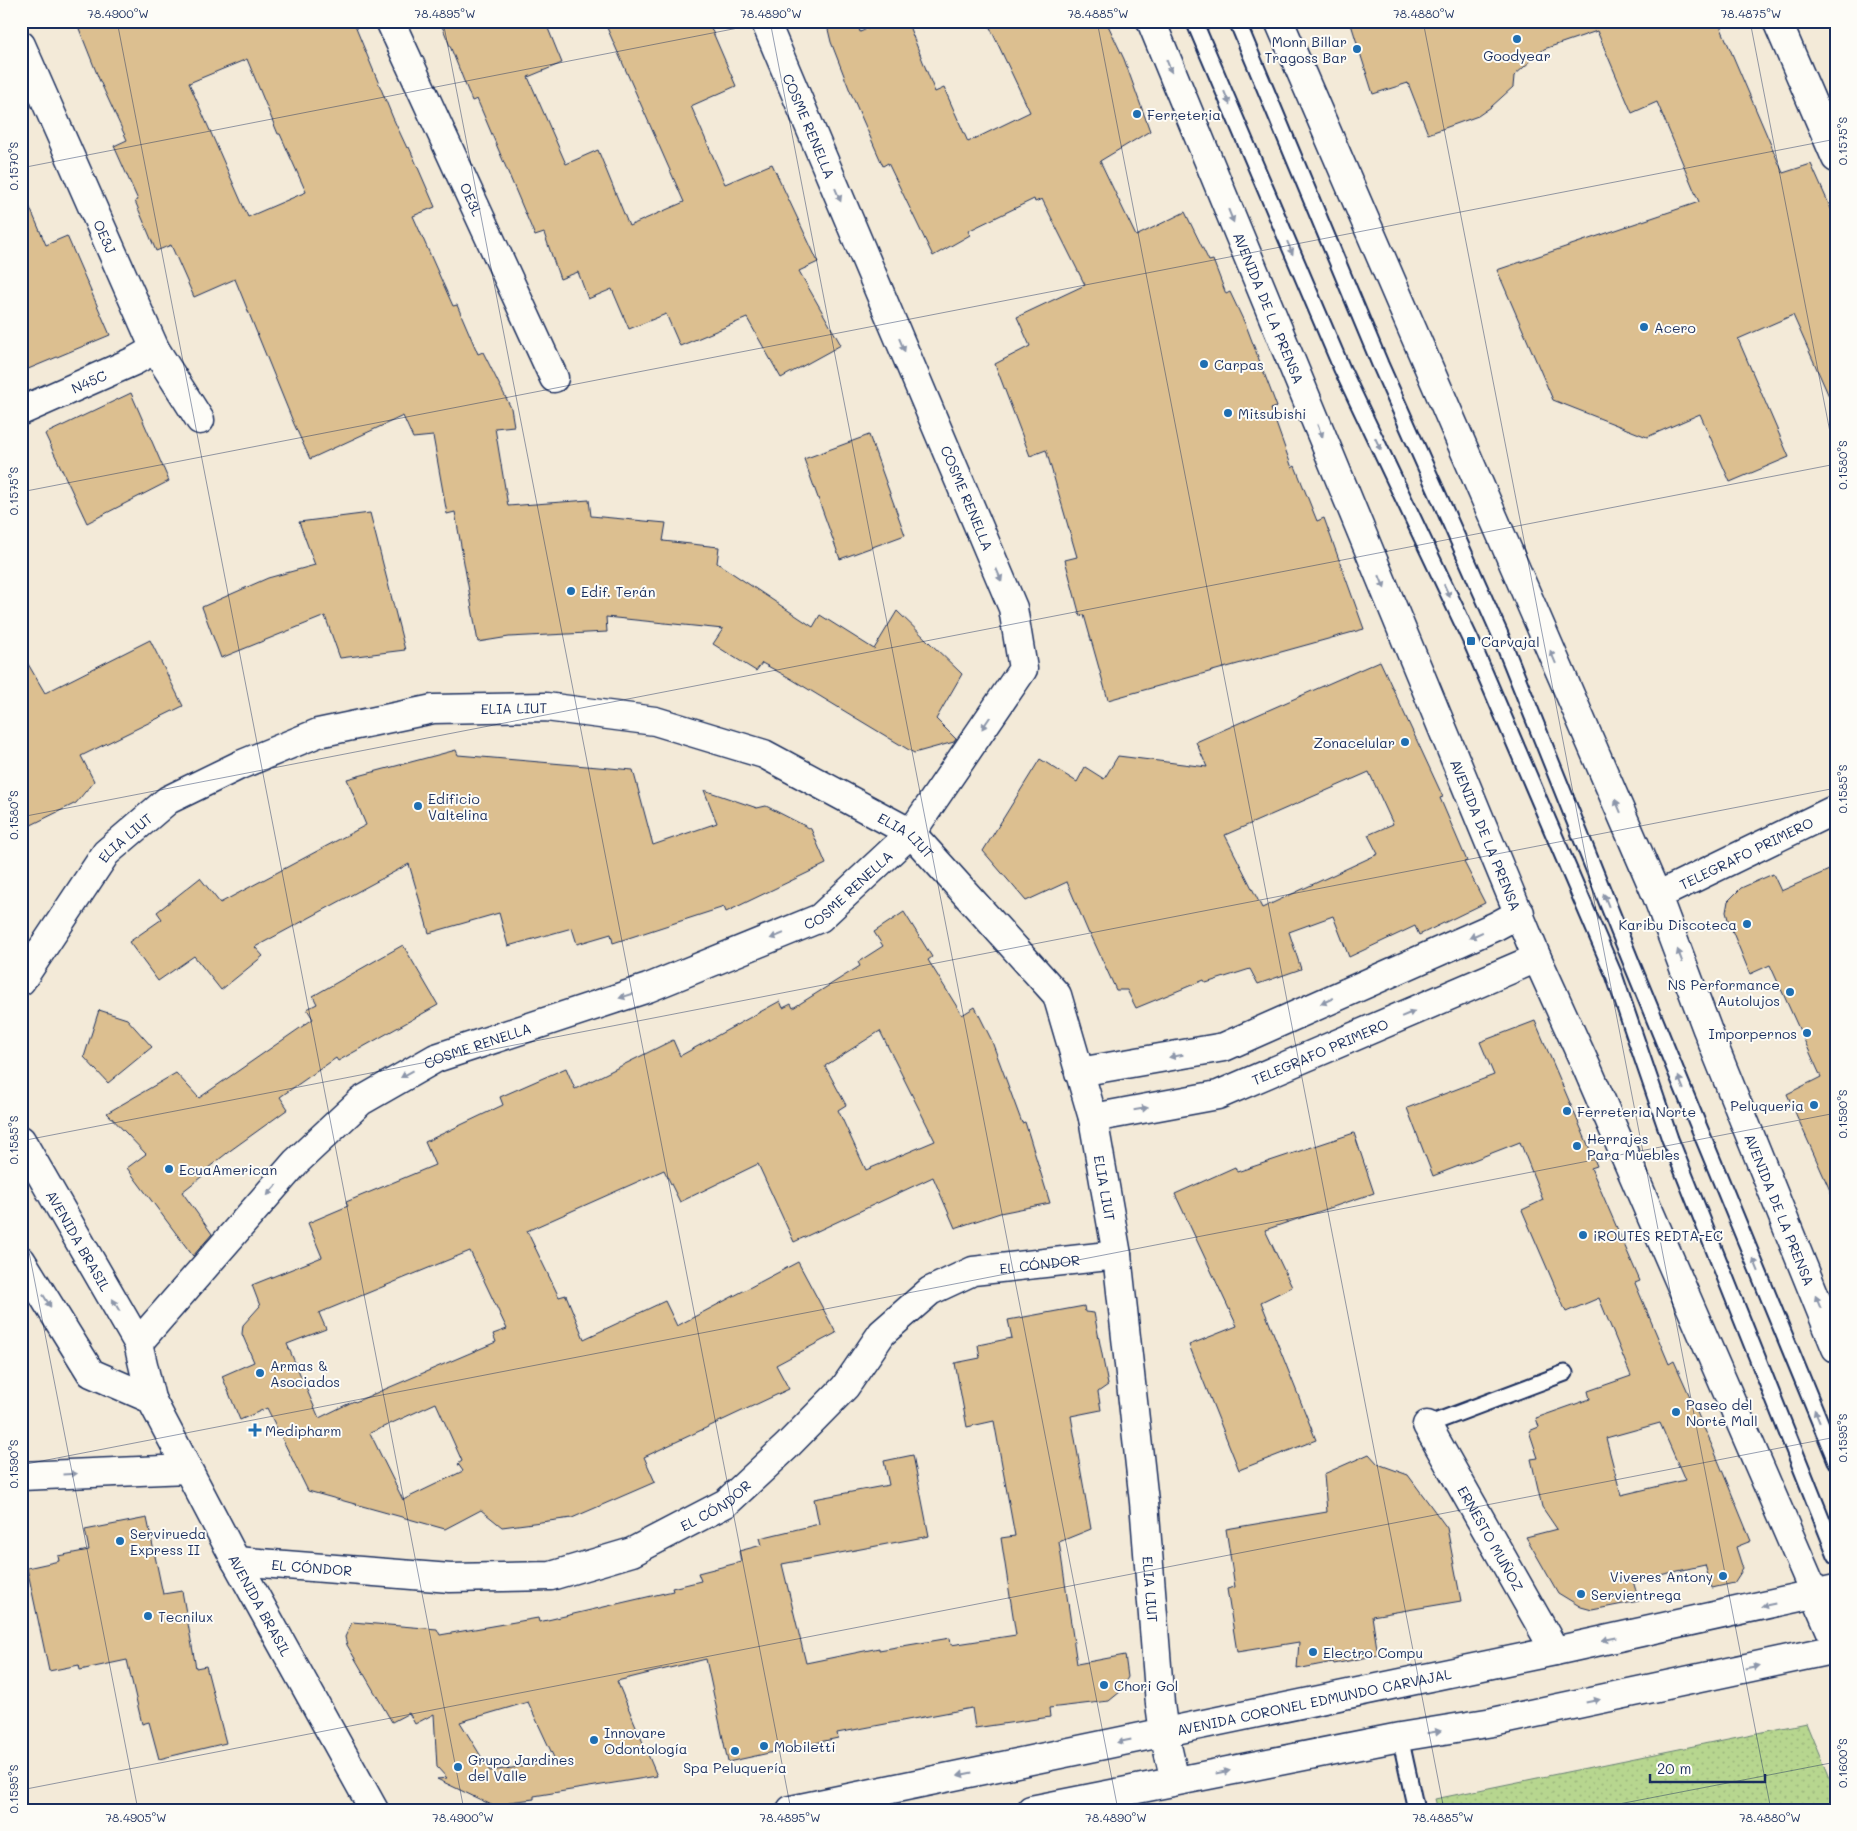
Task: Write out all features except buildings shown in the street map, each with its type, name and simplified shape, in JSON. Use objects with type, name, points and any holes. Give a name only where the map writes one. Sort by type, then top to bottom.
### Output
[{"type":"street","name":"OE3L","points":[[390,21],[554,378]]},
{"type":"street","name":"COSME RENELLA","points":[[138,1343],[296,1162],[360,1101],[436,1058],[648,988],[820,918],[911,833],[1022,669],[1013,608],[765,21]]},
{"type":"street","name":"AVENIDA DE LA PRENSA","points":[[1151,21],[1537,958],[1826,1592],[1836,1643]]},
{"type":"street","name":"AVENIDA DE LA PRENSA","points":[[1280,21],[1657,896],[1707,1029],[1836,1348]]},
{"type":"street","points":[[1777,21],[1836,158]]},
{"type":"street","name":"OE3J","points":[[22,49],[155,349],[200,420]]},
{"type":"street","name":"N45C","points":[[21,411],[134,361],[155,349]]},
{"type":"street","name":"ELIA LIUT","points":[[21,981],[106,853],[168,800],[240,765],[318,733],[433,708],[546,707],[655,721],[764,754],[911,833],[1057,995],[1093,1118],[1117,1255],[1144,1502],[1160,1704],[1164,1733],[1175,1781]]},
{"type":"street","name":"TELEGRAFO PRIMERO","points":[[1657,896],[1836,809]]},
{"type":"street","points":[[1079,1072],[1224,1047],[1496,926],[1520,913]]},
{"type":"street","name":"TELEGRAFO PRIMERO","points":[[1093,1118],[1218,1094],[1537,958]]},
{"type":"street","name":"AVENIDA BRASIL","points":[[21,1140],[138,1343],[150,1399],[236,1561],[374,1810]]},
{"type":"street","name":"EL CÓNDOR","points":[[236,1561],[450,1578],[552,1576],[632,1552],[726,1503],[786,1447],[845,1387],[882,1333],[930,1291],[973,1271],[1117,1255]]},
{"type":"street","points":[[21,1260],[91,1373],[150,1399]]},
{"type":"street","name":"ERNESTO MUÑOZ","points":[[1427,1425],[1555,1651]]},
{"type":"street","points":[[21,1476],[187,1469]]},
{"type":"street","name":"AVENIDA CORONEL EDMUNDO CARVAJAL","points":[[791,1810],[1555,1651],[1826,1592]]},
{"type":"street","points":[[1031,1810],[1400,1737],[1493,1722],[1836,1650]]},
{"type":"lane","points":[[1194,21],[1342,369],[1471,641],[1614,975],[1670,1139],[1836,1555]]},
{"type":"lane","points":[[1237,21],[1380,364],[1499,632],[1627,951],[1836,1461]]},
{"type":"lane","points":[[1427,1425],[1565,1373]]},
{"type":"lane","points":[[1400,1737],[1416,1810]]},
{"type":"green space","points":[[1806,1723],[1836,1796],[1836,1810],[1438,1810],[1435,1799]]},
{"type":"place","name":"Goodyear","points":[[1517,39]]},
{"type":"place","name":"Monn Billar Tragoss Bar","points":[[1357,49]]},
{"type":"place","name":"Ferreteria","points":[[1137,114]]},
{"type":"place","name":"Acero","points":[[1644,327]]},
{"type":"place","name":"Carpas","points":[[1204,364]]},
{"type":"place","name":"Mitsubishi","points":[[1228,413]]},
{"type":"place","name":"Edif. Terán","points":[[571,591]]},
{"type":"place","name":"Carvajal","points":[[1471,641]]},
{"type":"place","name":"Zonacelular","points":[[1405,742]]},
{"type":"place","name":"Edificio Valtelina","points":[[418,806]]},
{"type":"place","name":"Karibu Discoteca","points":[[1747,924]]},
{"type":"place","name":"NS Performance Autolujos","points":[[1790,992]]},
{"type":"place","name":"Imporpernos","points":[[1807,1033]]},
{"type":"place","name":"Peluqueria","points":[[1814,1105]]},
{"type":"place","name":"Ferreteria Norte","points":[[1567,1111]]},
{"type":"place","name":"Herrajes Para Muebles","points":[[1577,1146]]},
{"type":"place","name":"EcuaAmerican","points":[[169,1169]]},
{"type":"place","name":"iROUTES REDTA-EC","points":[[1583,1235]]},
{"type":"place","name":"Armas & Asociados","points":[[260,1373]]},
{"type":"place","name":"Paseo del Norte Mall","points":[[1676,1412]]},
{"type":"place","name":"Medipharm","points":[[255,1430]]},
{"type":"place","name":"Servirueda Express II","points":[[120,1541]]},
{"type":"place","name":"Viveres Antony","points":[[1723,1576]]},
{"type":"place","name":"Servientrega","points":[[1581,1594]]},
{"type":"place","name":"Tecnilux","points":[[148,1616]]},
{"type":"place","name":"Electro Compu","points":[[1313,1652]]},
{"type":"place","name":"Chori Gol","points":[[1104,1685]]},
{"type":"place","name":"Innovare Odontología","points":[[594,1740]]},
{"type":"place","name":"Mobiletti","points":[[764,1746]]},
{"type":"place","name":"Spa Peluquería","points":[[735,1751]]},
{"type":"place","name":"Grupo Jardines del Valle","points":[[458,1767]]}]
